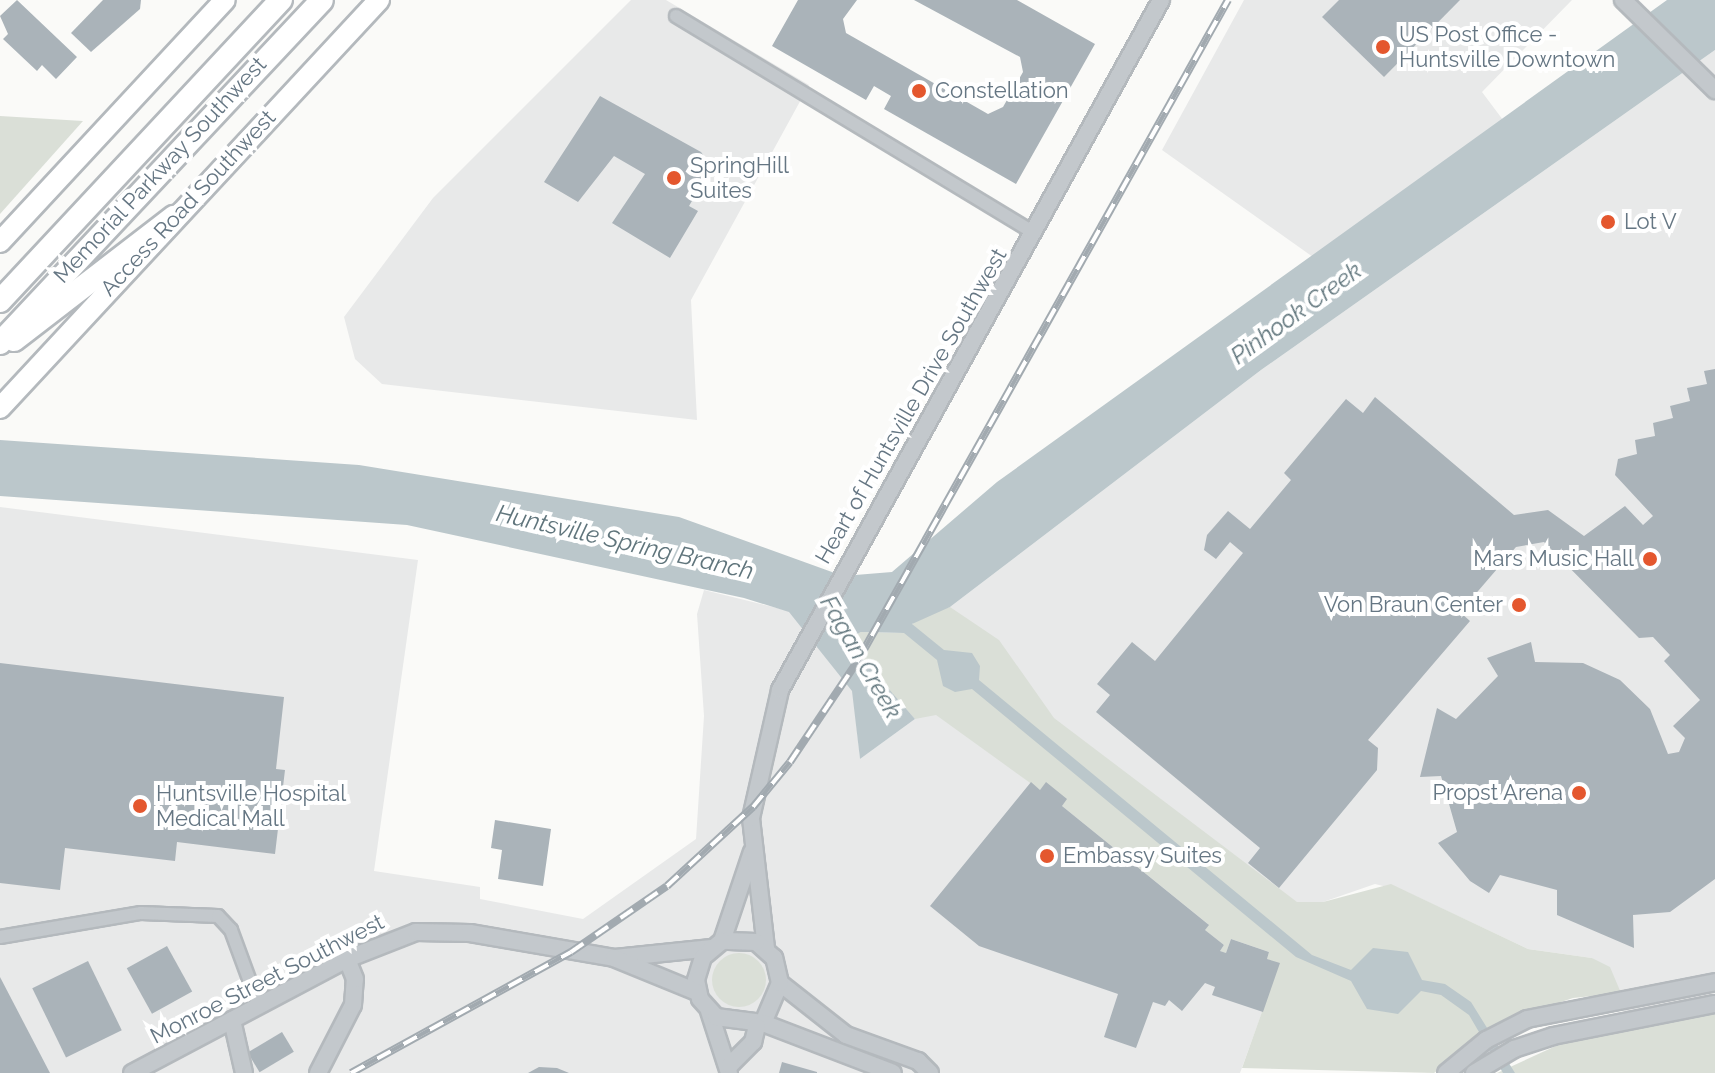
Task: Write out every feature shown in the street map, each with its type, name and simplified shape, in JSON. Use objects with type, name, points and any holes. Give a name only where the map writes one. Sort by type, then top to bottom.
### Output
[{"type":"highway","points":[[0,242],[225,0]]},
{"type":"highway","name":"Memorial Parkway Southwest","points":[[0,301],[281,0]]},
{"type":"highway","name":"Memorial Parkway Southwest","points":[[0,343],[322,0]]},
{"type":"highway","name":"Access Road Southwest","points":[[4,403],[379,0]]},
{"type":"highway","points":[[0,350],[174,217]]},
{"type":"street","name":"Heart of Huntsville Drive Southwest","points":[[766,948],[752,851],[765,736],[801,645],[1035,233],[1161,0]]},
{"type":"street","points":[[1623,0],[1710,85]]},
{"type":"street","points":[[676,16],[1035,233]]},
{"type":"street","name":"Heart of Huntsville Drive Southwest","points":[[716,944],[752,851]]},
{"type":"street","points":[[0,937],[141,913],[218,916],[231,930],[259,1006]]},
{"type":"street","name":"Monroe Street Southwest","points":[[132,1073],[347,959],[397,937],[437,930],[614,958],[697,992]]},
{"type":"street","name":"Monroe Street Southwest","points":[[614,958],[745,938],[766,948]]},
{"type":"street","points":[[716,944],[698,968],[697,992],[709,1011],[730,1069],[753,1042],[780,983]]},
{"type":"street","points":[[766,948],[780,983],[846,1035],[918,1061],[930,1073]]},
{"type":"street","points":[[318,1073],[353,1005],[355,979],[347,959]]},
{"type":"street","points":[[1446,1073],[1465,1054],[1505,1029],[1554,1012],[1715,982]]},
{"type":"street","points":[[1475,1072],[1514,1049],[1715,1004]]},
{"type":"street","points":[[709,1011],[760,1025],[893,1073]]},
{"type":"street","points":[[232,1020],[244,1073]]},
{"type":"shaded area","points":[[631,0],[666,0],[809,85],[691,300],[697,420],[382,384],[355,359],[344,317],[433,198]]},
{"type":"shaded area","points":[[1244,0],[1572,0],[1482,92],[1503,120],[1313,257],[1162,150]]},
{"type":"shaded area","points":[[1715,50],[1715,1013],[1629,1032],[1621,993],[1592,958],[1528,949],[1407,892],[1375,884],[1323,902],[1297,903],[1261,877],[1220,950],[1231,939],[1269,952],[1280,963],[1240,1073],[0,1073],[0,507],[418,560],[374,871],[480,887],[480,899],[583,919],[696,839],[704,716],[697,614],[704,590],[789,611],[853,691],[860,759],[915,719],[849,647],[904,633],[921,615],[950,607],[1261,370]]},
{"type":"shaded area","points":[[0,116],[83,121],[0,214]]},
{"type":"shaded area","points":[[950,607],[999,640],[1054,718],[1297,902],[1323,902],[1391,884],[1528,949],[1592,958],[1610,967],[1621,993],[1573,998],[1507,1020],[1434,1073],[1242,1068],[1279,964],[1267,959],[1269,952],[1231,939],[1226,953],[1220,951],[1224,945],[1205,930],[1208,924],[1062,806],[1066,799],[1046,783],[1040,790],[936,715],[915,719],[845,640],[861,632],[904,633],[921,615]]},
{"type":"shaded area","points":[[739,953],[758,961],[766,980],[758,999],[739,1007],[720,999],[712,980],[720,961]]},
{"type":"shaded area","points":[[1715,1013],[1715,1073],[1497,1073],[1558,1045]]},
{"type":"water","points":[[1667,0],[1715,0],[1715,50],[1261,370],[950,607],[912,624],[944,650],[972,653],[980,666],[979,680],[1312,955],[1351,970],[1373,948],[1408,952],[1422,980],[1445,984],[1471,1002],[1515,1073],[1503,1073],[1469,1015],[1441,995],[1421,991],[1398,1014],[1367,1009],[1351,981],[1296,957],[972,689],[955,692],[943,686],[937,660],[904,633],[861,632],[846,640],[915,719],[860,759],[852,691],[789,612],[744,598],[407,525],[0,496],[0,440],[359,465],[679,517],[843,576],[892,572],[997,482]]},
{"type":"building","points":[[17,0],[77,57],[56,79],[42,65],[37,71],[3,39],[8,34],[0,16]]},
{"type":"building","points":[[103,0],[141,0],[140,9],[91,52],[71,33]]},
{"type":"building","name":"Constellation","points":[[798,0],[857,0],[843,19],[846,33],[988,114],[1003,107],[1023,72],[1020,57],[914,0],[1017,0],[1095,44],[1016,184],[884,109],[891,96],[874,86],[866,100],[772,46]]},
{"type":"building","name":"US Post Office - Huntsville Downtown","points":[[1339,0],[1460,0],[1384,77],[1322,17]]},
{"type":"building","name":"SpringHill Suites","points":[[600,96],[701,152],[712,167],[689,206],[698,211],[670,258],[612,223],[645,174],[614,156],[578,202],[544,182]]},
{"type":"building","points":[[1715,369],[1715,879],[1670,912],[1633,915],[1634,948],[1557,915],[1557,890],[1500,875],[1489,893],[1470,881],[1438,843],[1457,832],[1441,776],[1420,777],[1437,708],[1456,719],[1498,676],[1487,658],[1531,642],[1535,662],[1583,663],[1620,680],[1650,709],[1668,754],[1679,752],[1685,738],[1673,726],[1700,700],[1664,661],[1670,655],[1653,637],[1639,638],[1544,542],[1516,547],[1460,612],[1470,621],[1368,740],[1378,748],[1377,770],[1279,888],[1248,863],[1260,848],[1096,712],[1110,695],[1097,684],[1132,642],[1155,661],[1243,553],[1230,542],[1216,559],[1204,550],[1207,535],[1228,511],[1250,529],[1291,480],[1284,473],[1346,399],[1363,413],[1375,397],[1514,515],[1548,510],[1584,536],[1625,506],[1643,525],[1653,516],[1615,475],[1618,459],[1637,454],[1635,440],[1655,436],[1653,423],[1673,418],[1670,406],[1690,401],[1687,388],[1707,384],[1704,371]]},
{"type":"building","name":"Huntsville Hospital Medical Mall","points":[[0,663],[284,697],[276,769],[285,770],[275,854],[177,842],[175,861],[65,848],[60,890],[0,883]]},
{"type":"building","name":"Embassy Suites","points":[[1031,782],[1040,790],[1046,782],[1067,799],[1062,806],[1209,925],[1205,930],[1224,945],[1220,951],[1226,953],[1231,939],[1269,952],[1267,959],[1280,963],[1263,1012],[1212,995],[1215,987],[1205,983],[1182,1011],[1169,1000],[1165,1006],[1153,1002],[1136,1048],[1104,1037],[1118,994],[979,946],[930,906]]},
{"type":"building","points":[[495,820],[551,829],[543,886],[498,879],[502,850],[491,848]]},
{"type":"building","points":[[167,946],[192,991],[152,1014],[127,968]]},
{"type":"building","points":[[88,961],[122,1030],[66,1057],[32,988]]},
{"type":"building","points":[[0,977],[50,1073],[0,1073]]},
{"type":"building","points":[[282,1032],[294,1052],[260,1072],[248,1053]]},
{"type":"building","points":[[782,1062],[817,1072],[817,1073],[779,1073]]},
{"type":"building","points":[[539,1067],[557,1068],[569,1073],[528,1073]]},
{"type":"railway","points":[[351,1073],[571,952],[667,886],[753,807],[790,762],[857,662],[1228,0]]},
{"type":"place","name":"US Post Office - Huntsville Downtown","points":[[1383,47]]},
{"type":"place","name":"Constellation","points":[[919,91]]},
{"type":"place","name":"SpringHill Suites","points":[[674,178]]},
{"type":"place","name":"Lot V","points":[[1608,222]]},
{"type":"place","name":"Mars Music Hall","points":[[1650,559]]},
{"type":"place","name":"Von Braun Center","points":[[1519,605]]},
{"type":"place","name":"Propst Arena","points":[[1579,793]]},
{"type":"place","name":"Huntsville Hospital Medical Mall","points":[[140,806]]},
{"type":"place","name":"Embassy Suites","points":[[1047,856]]},
{"type":"water label","name":"Pinhook Creek","points":[[1296,313]]},
{"type":"water label","name":"Huntsville Spring Branch","points":[[625,542]]},
{"type":"water label","name":"Fagan Creek","points":[[861,657]]}]
